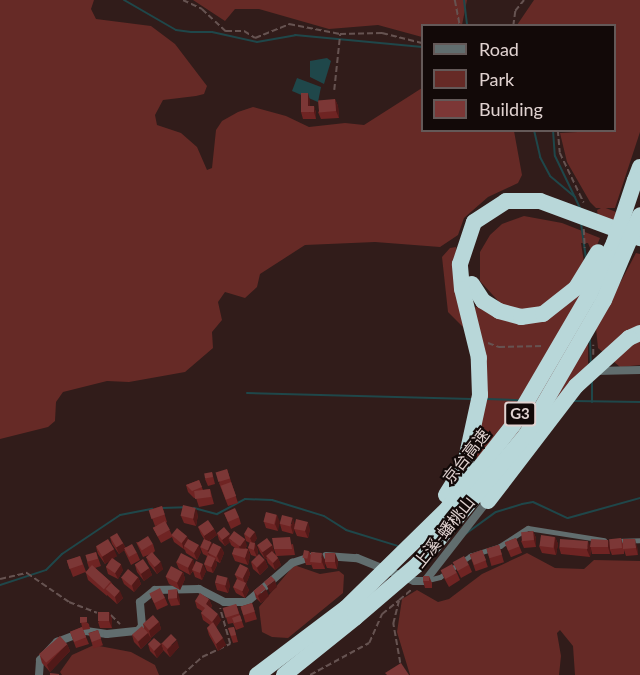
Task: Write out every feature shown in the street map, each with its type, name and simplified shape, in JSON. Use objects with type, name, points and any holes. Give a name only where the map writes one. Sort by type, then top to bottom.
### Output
[{"type":"highway","points":[[467,287],[499,311],[521,317],[543,314],[561,303],[590,267],[638,173]]},
{"type":"highway","name":"京台高速","points":[[284,675],[351,613],[388,569],[448,508],[513,425],[589,295],[614,243],[638,173]]},
{"type":"highway","points":[[388,569],[450,490],[465,464],[476,429],[480,395],[479,358],[467,287],[460,264],[474,222],[506,201],[540,201],[640,238]]},
{"type":"highway","points":[[467,287],[470,264],[482,228],[509,210],[538,210],[640,248]]},
{"type":"highway","name":"京台高速","points":[[257,675],[351,613],[418,564],[526,435],[604,300],[640,215]]},
{"type":"highway","points":[[418,564],[488,501],[576,386],[635,335]]},
{"type":"street","points":[[595,371],[640,370]]},
{"type":"street","name":"上溪-蟠桃山","points":[[39,675],[40,660],[57,642],[86,631],[107,634],[138,631],[142,626],[140,602],[155,591],[199,589],[225,602],[251,601],[302,557],[357,558],[414,581],[425,581],[576,389],[595,371]]},
{"type":"lane","points":[[425,581],[440,577],[470,556],[500,546],[528,528],[608,541],[640,540]]},
{"type":"path","points":[[183,0],[202,9],[226,31],[244,31],[255,38],[289,24],[340,34],[382,33],[421,43]]},
{"type":"path","points":[[455,0],[460,24]]},
{"type":"path","points":[[513,24],[515,11],[524,0]]},
{"type":"path","points":[[334,90],[340,34]]},
{"type":"path","points":[[558,132],[560,153],[583,199],[584,213]]},
{"type":"path","points":[[584,223],[586,254]]},
{"type":"path","points":[[593,341],[595,371]]},
{"type":"path","points":[[488,343],[499,347],[550,346]]},
{"type":"path","points":[[0,579],[27,573],[69,602],[100,613]]},
{"type":"path","points":[[310,675],[369,643],[382,614],[425,581]]},
{"type":"path","points":[[182,675],[190,665],[230,644],[218,599]]},
{"type":"path","points":[[399,600],[393,624],[402,669]]},
{"type":"path","points":[[107,614],[123,629]]},
{"type":"green space","points":[[0,0],[94,0],[91,9],[96,19],[151,26],[175,44],[207,86],[204,94],[163,100],[155,115],[157,125],[181,133],[197,147],[207,170],[212,168],[216,130],[222,121],[253,107],[286,116],[309,127],[345,123],[364,125],[421,89],[421,132],[514,132],[522,175],[518,183],[488,197],[464,218],[458,235],[440,247],[375,242],[305,245],[260,274],[257,287],[245,298],[225,292],[218,302],[222,320],[212,332],[213,348],[185,372],[129,382],[107,381],[63,392],[56,402],[55,421],[48,427],[0,439]]},
{"type":"green space","points":[[193,0],[467,0],[462,24],[421,24],[421,37],[378,25],[329,29],[259,9],[235,9],[225,21]]},
{"type":"green space","points":[[534,0],[640,0],[640,132],[615,208],[596,208],[590,202],[567,162],[560,133],[616,132],[616,24],[518,24]]},
{"type":"green space","points":[[603,207],[640,221],[640,233],[598,216],[597,210]]},
{"type":"green space","points":[[524,216],[562,223],[600,238],[593,255],[588,243],[581,243],[588,288],[588,364],[540,423],[477,462],[476,358],[467,331],[448,312],[442,257],[450,248],[456,247],[464,310],[477,307],[472,291],[502,305],[480,281],[480,252],[490,235],[502,224]]},
{"type":"green space","points":[[636,253],[640,254],[640,365],[620,367],[598,348],[596,328]]},
{"type":"green space","points":[[527,553],[555,568],[584,569],[594,560],[640,561],[640,675],[575,675],[573,646],[560,630],[557,633],[561,656],[559,675],[410,675],[397,632],[402,599],[417,590],[438,602],[449,599],[482,574]]},
{"type":"green space","points":[[294,565],[320,574],[339,571],[344,575],[343,593],[288,638],[272,637],[262,632],[259,607]]},
{"type":"green space","points":[[94,645],[131,652],[155,665],[159,675],[62,675],[60,672],[72,655]]},
{"type":"water","points":[[327,58],[331,61],[324,84],[310,77],[310,61]]},
{"type":"water","points":[[297,78],[321,87],[318,102],[292,91]]},
{"type":"building","points":[[301,93],[308,93],[308,106],[314,106],[314,112],[301,112]]},
{"type":"building","points":[[335,99],[336,111],[319,112],[318,100]]},
{"type":"building","points":[[227,469],[230,479],[218,482],[216,473]]},
{"type":"building","points":[[212,472],[213,477],[205,478],[204,474]]},
{"type":"building","points":[[199,480],[202,487],[192,491],[186,485]]},
{"type":"building","points":[[231,482],[236,496],[226,500],[221,486]]},
{"type":"building","points":[[210,489],[211,497],[195,499],[194,491]]},
{"type":"building","points":[[183,505],[196,508],[193,519],[181,516]]},
{"type":"building","points":[[162,506],[165,515],[151,519],[149,510]]},
{"type":"building","points":[[235,508],[239,517],[228,522],[224,513]]},
{"type":"building","points":[[266,512],[277,515],[274,525],[263,522]]},
{"type":"building","points":[[282,515],[293,518],[290,527],[280,524]]},
{"type":"building","points":[[296,519],[308,522],[305,531],[294,529]]},
{"type":"building","points":[[208,520],[214,529],[204,536],[198,527]]},
{"type":"building","points":[[165,521],[170,530],[158,537],[153,528]]},
{"type":"building","points":[[224,527],[230,534],[222,540],[217,533]]},
{"type":"building","points":[[248,527],[255,532],[250,538],[244,534]]},
{"type":"building","points":[[177,528],[187,536],[181,543],[171,535]]},
{"type":"building","points":[[234,531],[245,539],[240,547],[229,538]]},
{"type":"building","points":[[533,531],[534,540],[522,541],[521,532]]},
{"type":"building","points":[[117,533],[123,543],[116,547],[110,537]]},
{"type":"building","points":[[541,535],[555,537],[553,548],[539,546]]},
{"type":"building","points":[[148,536],[153,544],[142,551],[137,543]]},
{"type":"building","points":[[290,537],[292,549],[274,549],[272,538]]},
{"type":"building","points":[[267,538],[272,545],[263,552],[257,545]]},
{"type":"building","points":[[516,538],[519,546],[508,551],[505,542]]},
{"type":"building","points":[[621,538],[622,548],[610,549],[609,539]]},
{"type":"building","points":[[108,539],[114,549],[102,556],[96,546]]},
{"type":"building","points":[[188,539],[199,545],[194,553],[184,546]]},
{"type":"building","points":[[204,539],[211,542],[208,550],[200,547]]},
{"type":"building","points":[[560,539],[588,541],[587,549],[559,547]]},
{"type":"building","points":[[591,539],[608,540],[608,547],[590,547]]},
{"type":"building","points":[[623,539],[635,539],[636,548],[623,549]]},
{"type":"building","points":[[250,542],[255,543],[254,550],[248,548]]},
{"type":"building","points":[[213,543],[221,547],[216,557],[208,553]]},
{"type":"building","points":[[132,544],[137,553],[129,557],[124,548]]},
{"type":"building","points":[[499,545],[502,555],[489,558],[487,549]]},
{"type":"building","points":[[234,548],[248,549],[245,558],[232,554]]},
{"type":"building","points":[[304,550],[309,551],[307,559],[302,558]]},
{"type":"building","points":[[482,550],[486,560],[474,565],[470,555]]},
{"type":"building","points":[[272,551],[278,558],[273,563],[266,556]]},
{"type":"building","points":[[96,552],[98,559],[87,562],[85,555]]},
{"type":"building","points":[[152,552],[161,562],[155,567],[146,557]]},
{"type":"building","points":[[311,552],[322,553],[321,563],[310,562]]},
{"type":"building","points":[[181,553],[193,559],[188,568],[176,562]]},
{"type":"building","points":[[325,553],[335,553],[335,562],[325,562]]},
{"type":"building","points":[[259,554],[265,560],[257,567],[251,562]]},
{"type":"building","points":[[208,555],[215,558],[211,567],[204,564]]},
{"type":"building","points":[[80,556],[83,565],[69,569],[67,560]]},
{"type":"building","points":[[464,556],[469,565],[457,571],[453,562]]},
{"type":"building","points":[[112,558],[121,564],[115,573],[106,567]]},
{"type":"building","points":[[143,559],[149,568],[141,574],[135,565]]},
{"type":"building","points":[[196,561],[203,564],[200,573],[192,570]]},
{"type":"building","points":[[240,564],[248,568],[243,579],[235,575]]},
{"type":"building","points":[[452,564],[457,573],[445,579],[441,570]]},
{"type":"building","points":[[92,565],[111,582],[104,589],[85,572]]},
{"type":"building","points":[[171,566],[183,572],[177,583],[166,577]]},
{"type":"building","points":[[128,569],[138,577],[131,586],[121,578]]},
{"type":"building","points":[[217,575],[228,578],[226,586],[215,583]]},
{"type":"building","points":[[271,576],[275,580],[267,586],[264,582]]},
{"type":"building","points":[[423,576],[429,576],[429,581],[423,581]]},
{"type":"building","points":[[237,579],[246,583],[242,591],[233,587]]},
{"type":"building","points":[[111,583],[120,591],[115,597],[106,589]]},
{"type":"building","points":[[262,584],[266,589],[257,596],[253,591]]},
{"type":"building","points":[[160,588],[165,598],[154,603],[149,593]]},
{"type":"building","points":[[177,589],[177,598],[168,599],[168,590]]},
{"type":"building","points":[[200,593],[209,599],[206,604],[218,614],[212,622],[201,613],[205,608],[195,601]]},
{"type":"building","points":[[252,603],[255,612],[243,615],[241,607]]},
{"type":"building","points":[[236,604],[239,614],[226,618],[223,608]]},
{"type":"building","points":[[98,612],[109,612],[109,621],[98,621]]},
{"type":"building","points":[[153,615],[159,622],[149,630],[143,624]]},
{"type":"building","points":[[240,615],[242,621],[234,623],[232,618]]},
{"type":"building","points":[[80,617],[87,617],[87,622],[80,623]]},
{"type":"building","points":[[213,622],[223,638],[216,644],[207,628]]},
{"type":"building","points":[[142,626],[148,633],[138,641],[132,635]]},
{"type":"building","points":[[82,627],[86,637],[74,642],[70,632]]},
{"type":"building","points":[[234,627],[236,635],[231,636],[228,628]]},
{"type":"building","points":[[98,630],[101,638],[92,642],[89,634]]},
{"type":"building","points":[[171,634],[177,640],[167,649],[162,643]]},
{"type":"building","points":[[60,636],[67,644],[46,663],[39,654]]},
{"type":"building","points":[[154,638],[161,644],[154,651],[148,644]]},
{"type":"building","points":[[401,663],[409,675],[387,675],[385,673]]},
{"type":"waterway","points":[[124,0],[176,30],[212,32],[257,42],[295,35],[421,47]]},
{"type":"waterway","points":[[464,0],[467,24]]},
{"type":"waterway","points":[[534,132],[540,157],[550,176],[575,197]]},
{"type":"waterway","points":[[553,132],[555,156],[580,208]]},
{"type":"waterway","points":[[581,223],[586,259]]},
{"type":"waterway","points":[[590,339],[591,363]]},
{"type":"waterway","points":[[592,381],[592,402]]},
{"type":"waterway","points":[[247,393],[472,399]]},
{"type":"waterway","points":[[487,399],[520,400]]},
{"type":"waterway","points":[[574,401],[640,402]]},
{"type":"waterway","points":[[464,535],[496,512],[522,504],[533,502],[568,518],[640,498]]},
{"type":"waterway","points":[[194,508],[217,514],[245,499],[272,500],[324,516],[346,530],[398,546]]},
{"type":"waterway","points":[[161,508],[185,507]]},
{"type":"waterway","points":[[0,585],[46,570],[62,554],[120,515],[152,509]]}]
